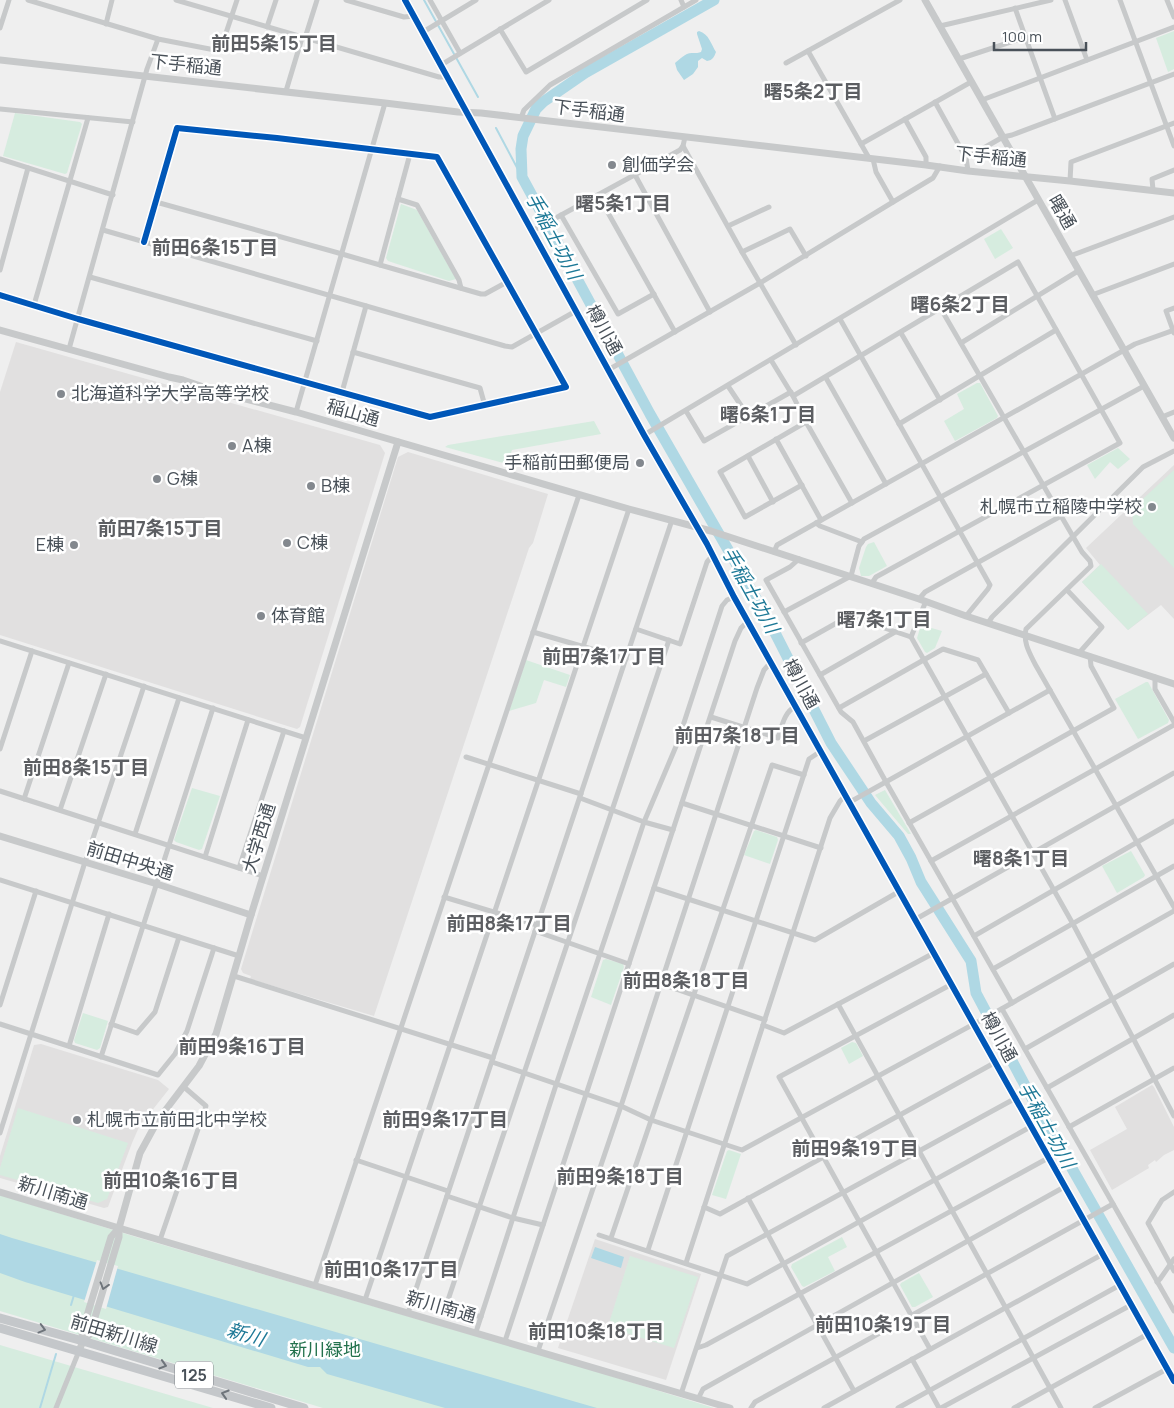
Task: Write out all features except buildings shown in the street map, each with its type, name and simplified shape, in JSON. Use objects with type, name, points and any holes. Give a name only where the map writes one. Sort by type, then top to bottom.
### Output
[{"type":"main road","name":"前田新川線","points":[[0,1318],[85,1336],[304,1408]]},
{"type":"main road","name":"前田新川線","points":[[0,1328],[271,1408]]},
{"type":"street","points":[[0,28],[2,12],[10,0]]},
{"type":"street","points":[[28,0],[106,24],[220,52],[237,0]]},
{"type":"street","points":[[106,24],[112,0]]},
{"type":"street","points":[[176,0],[196,3],[232,17],[439,78],[448,77]]},
{"type":"street","points":[[267,27],[276,0]]},
{"type":"street","points":[[286,91],[317,0]]},
{"type":"street","points":[[346,0],[404,17],[414,16]]},
{"type":"street","name":"樽川通","points":[[405,0],[644,435],[698,527],[734,597],[772,661],[1066,1186],[1088,1218],[1103,1254],[1174,1381]]},
{"type":"street","points":[[430,0],[457,55]]},
{"type":"street","points":[[423,32],[476,0]]},
{"type":"street","points":[[536,0],[540,6]]},
{"type":"street","points":[[441,65],[549,0]]},
{"type":"street","points":[[500,29],[526,72],[647,0]]},
{"type":"street","points":[[681,0],[684,7]]},
{"type":"street","points":[[522,118],[524,110],[550,85],[696,0]]},
{"type":"street","points":[[786,63],[900,0]]},
{"type":"street","name":"曙通","points":[[925,0],[1174,438]]},
{"type":"street","points":[[940,26],[1051,0]]},
{"type":"street","points":[[1066,0],[1088,60]]},
{"type":"street","points":[[1120,0],[1174,146]]},
{"type":"street","points":[[1167,0],[1174,17]]},
{"type":"street","points":[[1015,8],[1055,119]]},
{"type":"street","points":[[982,100],[1174,27]]},
{"type":"street","points":[[959,59],[1026,37]]},
{"type":"street","points":[[69,349],[158,38]]},
{"type":"street","points":[[808,51],[871,159],[893,202]]},
{"type":"street","name":"下手稲通","points":[[0,60],[1174,193]]},
{"type":"street","points":[[966,158],[1003,137],[1174,74]]},
{"type":"street","points":[[861,144],[972,82]]},
{"type":"street","points":[[935,102],[966,158],[968,171]]},
{"type":"street","points":[[296,412],[331,296],[385,103]]},
{"type":"street","points":[[0,109],[133,122]]},
{"type":"street","points":[[34,305],[88,118]]},
{"type":"street","points":[[905,119],[926,157],[926,165]]},
{"type":"street","points":[[1070,181],[1071,162],[1174,122]]},
{"type":"street","points":[[0,295],[78,319],[430,417],[566,387],[437,157],[176,128],[144,242]]},
{"type":"street","points":[[532,231],[680,150],[683,146],[684,137]]},
{"type":"street","points":[[683,146],[796,345]]},
{"type":"street","points":[[380,265],[410,154]]},
{"type":"street","points":[[0,160],[112,195]]},
{"type":"street","points":[[608,370],[806,256],[932,178],[940,166]]},
{"type":"street","points":[[0,270],[28,168]]},
{"type":"street","points":[[1153,190],[1152,179],[1174,170]]},
{"type":"street","points":[[635,175],[710,312]]},
{"type":"street","points":[[598,195],[675,332]]},
{"type":"street","points":[[398,199],[417,205],[459,280],[461,288]]},
{"type":"street","points":[[644,435],[1038,200]]},
{"type":"street","points":[[156,202],[485,294],[507,282]]},
{"type":"street","points":[[728,226],[769,207]]},
{"type":"street","points":[[561,215],[618,314],[654,294]]},
{"type":"street","points":[[1070,256],[1174,217]]},
{"type":"street","points":[[742,252],[790,229],[806,256]]},
{"type":"street","points":[[103,230],[505,346],[512,347],[576,311]]},
{"type":"street","points":[[686,411],[704,441],[748,416],[826,378],[1018,262],[1120,443],[959,530],[876,577],[872,583]]},
{"type":"street","points":[[1092,295],[1174,264]]},
{"type":"street","points":[[961,343],[1078,271]]},
{"type":"street","points":[[90,276],[317,341]]},
{"type":"street","points":[[342,392],[366,306]]},
{"type":"street","points":[[941,308],[1042,485],[1082,552],[1090,561],[1091,566],[1026,629],[1026,646],[1174,907]]},
{"type":"street","points":[[774,552],[777,545],[1135,344],[1174,331],[1166,311],[1174,308]]},
{"type":"street","points":[[840,319],[990,585],[966,616]]},
{"type":"street","name":"稲山通","points":[[0,330],[169,378],[183,380],[218,392],[296,412],[579,495],[698,527],[1174,684]]},
{"type":"street","points":[[899,424],[1056,330]]},
{"type":"street","points":[[901,333],[940,400]]},
{"type":"street","points":[[353,352],[480,388],[485,406]]},
{"type":"street","points":[[771,360],[792,394],[852,503]]},
{"type":"street","points":[[826,378],[886,484]]},
{"type":"street","points":[[728,386],[748,416]]},
{"type":"street","points":[[784,612],[851,576],[859,546],[864,539],[1144,386]]},
{"type":"street","points":[[1162,417],[1174,412]]},
{"type":"street","points":[[802,486],[745,517],[720,472],[806,422]]},
{"type":"street","points":[[776,440],[802,486],[820,526],[862,542]]},
{"type":"street","name":"大学西通","points":[[79,1351],[114,1238],[119,1228],[140,1153],[158,1120],[199,1066],[216,1034],[251,915],[398,442]]},
{"type":"street","points":[[988,624],[992,617],[1143,467],[1174,451]]},
{"type":"street","points":[[748,456],[774,502]]},
{"type":"street","points":[[315,1286],[579,495]]},
{"type":"street","points":[[365,1300],[629,509]]},
{"type":"street","points":[[912,638],[925,592],[1061,516]]},
{"type":"street","points":[[408,1313],[672,520]]},
{"type":"street","points":[[636,629],[680,644],[707,562],[713,555]]},
{"type":"street","points":[[799,559],[790,567],[766,580],[841,712],[853,722],[1012,1003]]},
{"type":"street","points":[[1067,590],[1102,627],[1079,653]]},
{"type":"street","points":[[476,1332],[644,822],[677,744],[722,606],[734,597]]},
{"type":"street","points":[[801,643],[849,616],[912,638],[1073,924],[1174,1116]]},
{"type":"street","points":[[505,1341],[738,635],[741,628],[748,621]]},
{"type":"street","points":[[533,632],[626,659]]},
{"type":"street","points":[[820,676],[895,632]]},
{"type":"street","points":[[446,1306],[668,640]]},
{"type":"street","points":[[0,641],[306,738]]},
{"type":"street","points":[[839,708],[943,649],[978,660],[1009,713]]},
{"type":"street","points":[[0,749],[32,651]]},
{"type":"street","points":[[909,822],[1114,708],[1091,666],[1090,656]]},
{"type":"street","points":[[538,1351],[744,728],[764,670],[772,661]]},
{"type":"street","points":[[24,799],[68,662]]},
{"type":"street","points":[[60,810],[106,674]]},
{"type":"street","points":[[864,741],[986,674]]},
{"type":"street","points":[[931,861],[1174,724],[1155,689],[1155,678]]},
{"type":"street","points":[[0,1133],[85,862],[144,686]]},
{"type":"street","points":[[686,1263],[821,848],[834,810],[840,800],[858,798],[1050,690]]},
{"type":"street","points":[[135,834],[179,698]]},
{"type":"street","points":[[711,717],[778,738],[786,714],[790,708],[796,706]]},
{"type":"street","points":[[101,1056],[213,708]]},
{"type":"street","points":[[205,857],[248,720]]},
{"type":"street","points":[[239,868],[284,731]]},
{"type":"street","points":[[648,1250],[809,759],[821,751]]},
{"type":"street","points":[[466,757],[538,780],[644,822],[673,830]]},
{"type":"street","points":[[611,1238],[772,765],[804,775]]},
{"type":"street","points":[[916,919],[1174,772]]},
{"type":"street","points":[[0,791],[264,876]]},
{"type":"street","points":[[682,802],[821,848]]},
{"type":"street","points":[[974,936],[1174,821]]},
{"type":"street","name":"前田中央通","points":[[0,836],[251,915]]},
{"type":"street","points":[[993,970],[1174,866]]},
{"type":"street","points":[[0,880],[239,956]]},
{"type":"street","points":[[654,888],[815,940],[900,891]]},
{"type":"street","points":[[0,1005],[36,891]]},
{"type":"street","points":[[444,897],[536,928],[629,964]]},
{"type":"street","points":[[234,976],[451,1044],[556,1085],[620,1106],[651,1120],[742,1150],[982,1020],[1174,911]]},
{"type":"street","points":[[69,1046],[109,914]]},
{"type":"street","points":[[112,1024],[138,1033],[155,1012],[179,937]]},
{"type":"street","points":[[0,1024],[158,1075],[175,1054],[187,1031],[214,948]]},
{"type":"street","points":[[627,972],[728,1008],[784,1033],[934,952]]},
{"type":"street","points":[[1025,1049],[1174,964]]},
{"type":"street","points":[[930,1349],[779,1077],[952,984]]},
{"type":"street","points":[[838,1004],[1061,1408]]},
{"type":"street","points":[[999,1010],[1025,1049],[1174,1311]]},
{"type":"street","points":[[1046,1088],[1174,1015]]},
{"type":"street","points":[[704,1207],[720,1214],[996,1062]]},
{"type":"street","points":[[1069,1127],[1174,1068]]},
{"type":"street","points":[[160,1240],[206,1106],[184,1087]]},
{"type":"street","points":[[681,1394],[727,1256],[1016,1098]]},
{"type":"street","points":[[599,1235],[747,1284],[1032,1126]]},
{"type":"street","points":[[696,1348],[706,1345],[1050,1157]]},
{"type":"street","points":[[356,1160],[479,1207],[543,1225]]},
{"type":"street","points":[[698,1399],[703,1389],[1066,1186]]},
{"type":"street","name":"新川南通","points":[[0,1192],[730,1408]]},
{"type":"street","points":[[1174,1192],[1162,1200],[1148,1223],[1174,1271]]},
{"type":"street","points":[[748,1198],[854,1391]]},
{"type":"street","points":[[751,1408],[755,1402],[1113,1204]]},
{"type":"street","points":[[824,1408],[1103,1254]]},
{"type":"street","points":[[1157,1282],[1174,1259]]},
{"type":"street","points":[[898,1408],[1120,1285]]},
{"type":"street","points":[[414,1295],[481,1317]]},
{"type":"street","points":[[912,1360],[940,1408],[1132,1305]]},
{"type":"street","points":[[1014,1408],[1148,1334]]},
{"type":"street","points":[[56,1408],[79,1351]]},
{"type":"street","points":[[1096,1408],[1167,1369]]},
{"type":"shaded area","points":[[16,342],[380,445],[385,453],[300,727],[297,729],[0,635],[0,392]]},
{"type":"shaded area","points":[[408,452],[548,494],[374,1016],[250,979],[251,976],[243,973],[241,969],[398,457]]},
{"type":"shaded area","name":"札幌市立稲陵中学校","points":[[1174,465],[1174,619],[1161,605],[1128,630],[1082,582],[1100,565],[1086,548]]},
{"type":"shaded area","name":"札幌市立前田北中学校","points":[[41,1044],[158,1080],[169,1089],[139,1127],[108,1207],[104,1208],[0,1178],[0,1156],[34,1045]]},
{"type":"shaded area","points":[[1152,1085],[1174,1127],[1174,1150],[1156,1162],[1155,1160],[1148,1165],[1149,1168],[1112,1190],[1090,1150],[1127,1129],[1115,1107]]},
{"type":"shaded area","points":[[595,1239],[701,1274],[666,1380],[558,1348]]},
{"type":"green space","points":[[1174,31],[1174,69],[1168,72],[1156,38]]},
{"type":"green space","points":[[15,113],[80,122],[82,124],[67,173],[3,156]]},
{"type":"green space","points":[[401,204],[417,210],[456,279],[449,281],[388,261],[386,258]]},
{"type":"green space","points":[[1001,229],[1013,248],[995,259],[984,239]]},
{"type":"green space","points":[[980,383],[998,416],[955,441],[944,421],[964,409],[957,394]]},
{"type":"green space","points":[[594,421],[601,434],[512,450],[507,464],[445,447],[448,445]]},
{"type":"green space","points":[[1118,448],[1130,459],[1118,469],[1110,462],[1095,479],[1087,465]]},
{"type":"green space","points":[[1174,470],[1174,568],[1133,524],[1132,509]]},
{"type":"green space","points":[[874,542],[887,566],[869,576],[861,576],[859,568],[866,547]]},
{"type":"green space","points":[[1101,564],[1148,614],[1128,630],[1082,582]]},
{"type":"green space","points":[[921,625],[942,631],[935,648],[927,653],[917,638]]},
{"type":"green space","points":[[526,660],[570,675],[566,687],[544,680],[536,703],[509,711]]},
{"type":"green space","points":[[1148,682],[1169,720],[1168,723],[1138,739],[1115,699]]},
{"type":"green space","points":[[192,788],[220,796],[202,849],[199,850],[174,840]]},
{"type":"green space","points":[[885,790],[911,834],[908,834],[875,795]]},
{"type":"green space","points":[[756,830],[777,837],[778,840],[770,864],[744,855]]},
{"type":"green space","points":[[1131,851],[1145,875],[1117,893],[1102,866]]},
{"type":"green space","points":[[606,959],[623,964],[624,967],[611,1005],[591,997],[603,960]]},
{"type":"green space","points":[[83,1013],[108,1021],[100,1048],[97,1050],[75,1043],[74,1040]]},
{"type":"green space","points":[[852,1042],[856,1043],[863,1056],[849,1064],[841,1048]]},
{"type":"green space","points":[[18,1108],[128,1143],[107,1199],[98,1203],[0,1175],[0,1168]]},
{"type":"green space","points":[[727,1151],[741,1154],[726,1199],[712,1195]]},
{"type":"green space","name":"新川緑地","points":[[0,1195],[714,1408],[323,1408],[0,1311]]},
{"type":"green space","points":[[842,1237],[847,1247],[828,1257],[835,1271],[804,1287],[802,1286],[791,1267],[792,1264]]},
{"type":"green space","points":[[630,1256],[698,1277],[674,1348],[616,1330],[610,1320]]},
{"type":"green space","points":[[919,1273],[933,1297],[912,1307],[900,1285]]},
{"type":"green space","points":[[0,1345],[213,1408],[0,1408]]},
{"type":"water","points":[[699,31],[707,37],[716,52],[711,60],[707,61],[702,58],[698,61],[698,67],[693,74],[684,80],[677,70],[675,63],[690,53],[701,52],[702,49],[697,34]]},
{"type":"water","name":"新川","points":[[0,1234],[597,1408],[445,1408],[327,1374],[320,1367],[308,1367],[0,1273]]},
{"type":"water","points":[[595,1247],[624,1257],[621,1268],[591,1258]]},
{"type":"pier","points":[[97,1260],[118,1266],[106,1309],[84,1302]]},
{"type":"waterway","points":[[424,0],[478,97]]},
{"type":"waterway","name":"手稲土功川","points":[[714,0],[585,73],[543,102],[536,109],[523,136],[521,149],[522,177],[650,414],[769,621],[831,743],[871,803],[899,836],[921,882],[971,961],[976,993],[1028,1091],[1174,1348]]},
{"type":"waterway","points":[[496,128],[522,177]]},
{"type":"waterway","points":[[71,1305],[74,1295]]},
{"type":"waterway","points":[[40,1408],[56,1354]]},
{"type":"cycle path","points":[[405,0],[644,435],[707,544],[734,597],[1174,1381]]},
{"type":"cycle path","points":[[0,295],[78,319],[430,417],[566,387],[437,157],[177,128],[144,242]]},
{"type":"place","name":"創価学会","points":[[612,165]]},
{"type":"place","name":"北海道科学大学高等学校","points":[[61,394]]},
{"type":"place","name":"A棟","points":[[232,446]]},
{"type":"place","name":"手稲前田郵便局","points":[[640,463]]},
{"type":"place","name":"G棟","points":[[157,479]]},
{"type":"place","name":"B棟","points":[[311,486]]},
{"type":"place","name":"札幌市立稲陵中学校","points":[[1152,507]]},
{"type":"place","name":"C棟","points":[[287,543]]},
{"type":"place","name":"E棟","points":[[74,545]]},
{"type":"place","name":"体育館","points":[[261,616]]},
{"type":"place","name":"札幌市立前田北中学校","points":[[77,1120]]},
{"type":"district","name":"前田5条15丁目","points":[[274,43]]},
{"type":"district","name":"曙5条2丁目","points":[[813,91]]},
{"type":"district","name":"曙5条1丁目","points":[[623,203]]},
{"type":"district","name":"前田6条15丁目","points":[[215,247]]},
{"type":"district","name":"曙6条2丁目","points":[[960,304]]},
{"type":"district","name":"曙6条1丁目","points":[[768,414]]},
{"type":"district","name":"前田7条15丁目","points":[[160,528]]},
{"type":"district","name":"曙7条1丁目","points":[[884,619]]},
{"type":"district","name":"前田7条17丁目","points":[[604,656]]},
{"type":"district","name":"前田7条18丁目","points":[[737,735]]},
{"type":"district","name":"前田8条15丁目","points":[[86,767]]},
{"type":"district","name":"曙8条1丁目","points":[[1021,858]]},
{"type":"district","name":"前田8条17丁目","points":[[509,923]]},
{"type":"district","name":"前田8条18丁目","points":[[686,980]]},
{"type":"district","name":"前田9条16丁目","points":[[242,1046]]},
{"type":"district","name":"前田9条17丁目","points":[[445,1119]]},
{"type":"district","name":"前田9条19丁目","points":[[855,1148]]},
{"type":"district","name":"前田9条18丁目","points":[[620,1176]]},
{"type":"district","name":"前田10条16丁目","points":[[171,1180]]},
{"type":"district","name":"前田10条17丁目","points":[[391,1269]]},
{"type":"district","name":"前田10条19丁目","points":[[883,1324]]},
{"type":"district","name":"前田10条18丁目","points":[[596,1331]]}]
